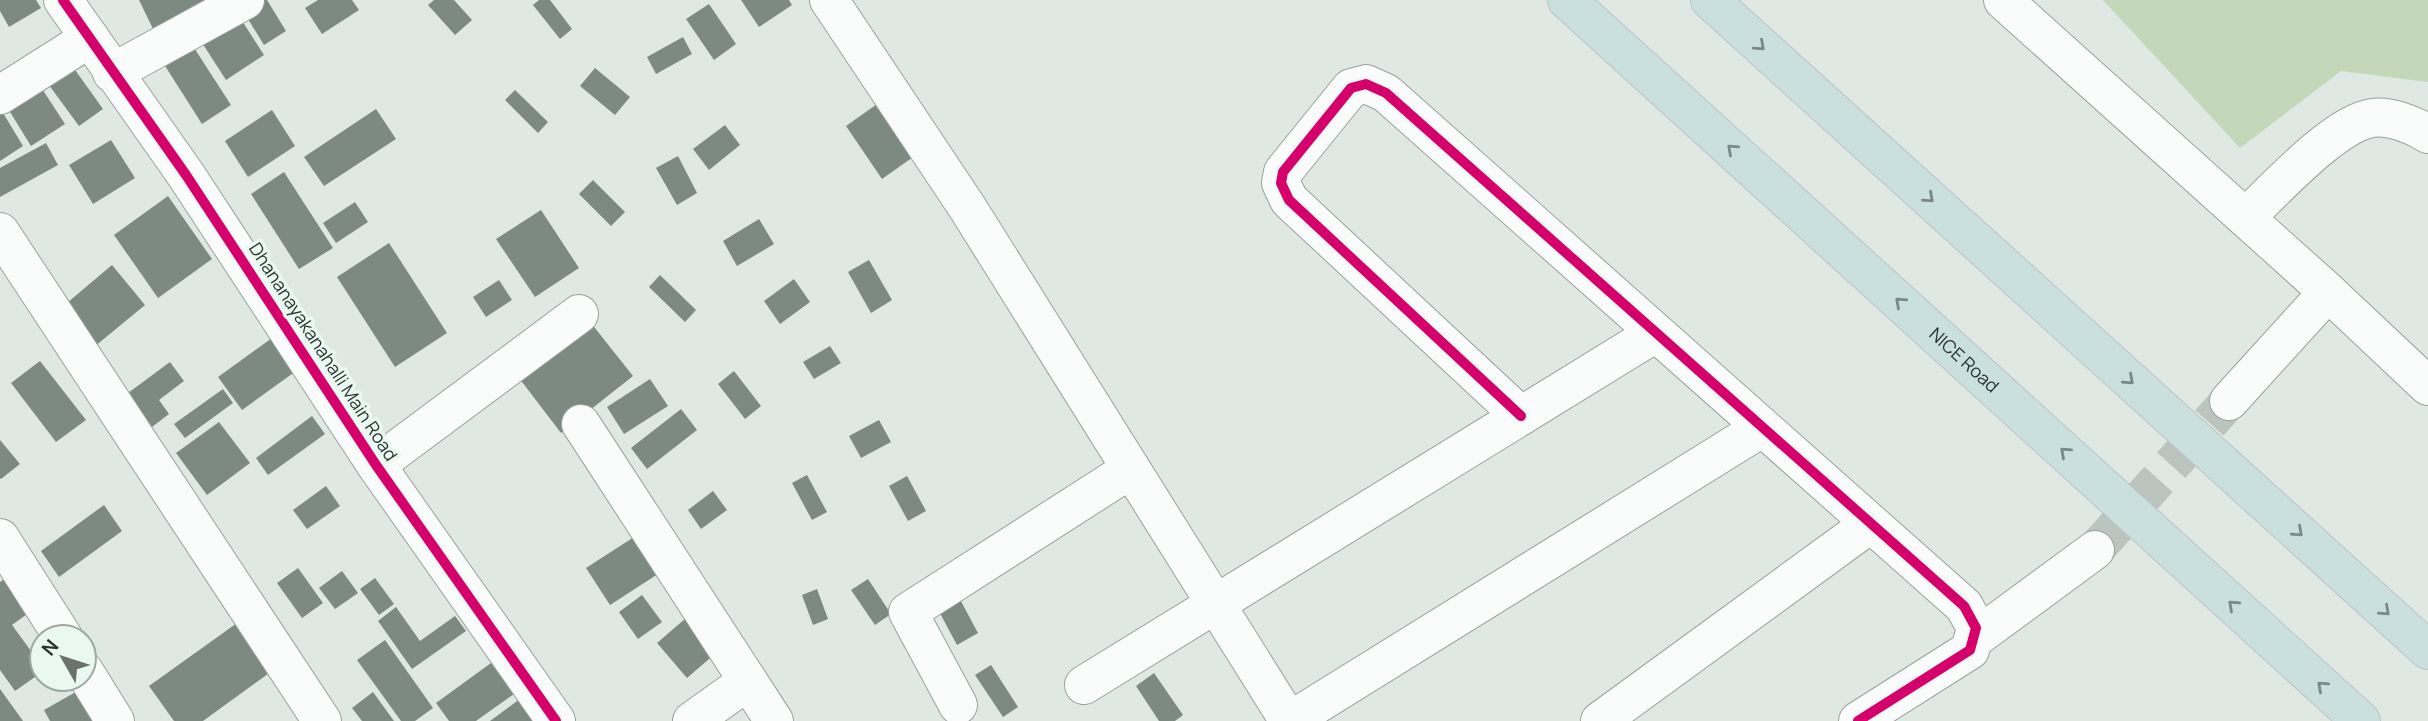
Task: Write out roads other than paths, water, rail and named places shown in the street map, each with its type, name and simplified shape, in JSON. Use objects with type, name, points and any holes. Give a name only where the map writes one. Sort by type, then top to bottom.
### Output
[{"type":"highway","name":"NICE Road","points":[[1567,0],[2361,721]]},
{"type":"highway","points":[[1710,0],[2428,650]]},
{"type":"street","name":"Dhananayakanahalli Main Road","points":[[63,0],[186,176],[376,465],[556,721]]},
{"type":"street","points":[[112,73],[245,0]]},
{"type":"street","points":[[829,0],[967,207],[1289,721],[1760,429]]},
{"type":"street","points":[[2003,0],[2246,217],[2428,386]]},
{"type":"street","points":[[0,95],[90,38]]},
{"type":"street","points":[[1521,416],[1289,200],[1283,190],[1283,172],[1351,88],[1366,84],[1386,93],[1760,429],[1964,606],[1976,628],[1970,650],[1962,658],[1858,721]]},
{"type":"street","points":[[2246,217],[2336,134],[2357,121],[2375,117],[2424,129]]},
{"type":"street","points":[[0,232],[322,721]]},
{"type":"street","points":[[2229,401],[2328,292]]},
{"type":"street","points":[[376,465],[579,314]]},
{"type":"street","points":[[1084,685],[1654,334]]},
{"type":"street","points":[[581,424],[774,721]]},
{"type":"street","points":[[958,705],[908,612],[1131,469]]},
{"type":"street","points":[[1600,721],[1870,524]]},
{"type":"street","points":[[0,538],[54,623]]},
{"type":"street","points":[[1974,639],[2095,550]]},
{"type":"street","points":[[692,721],[748,681]]},
{"type":"street","points":[[98,693],[116,721]]},
{"type":"tunnel","points":[[2095,550],[2229,401]]}]
